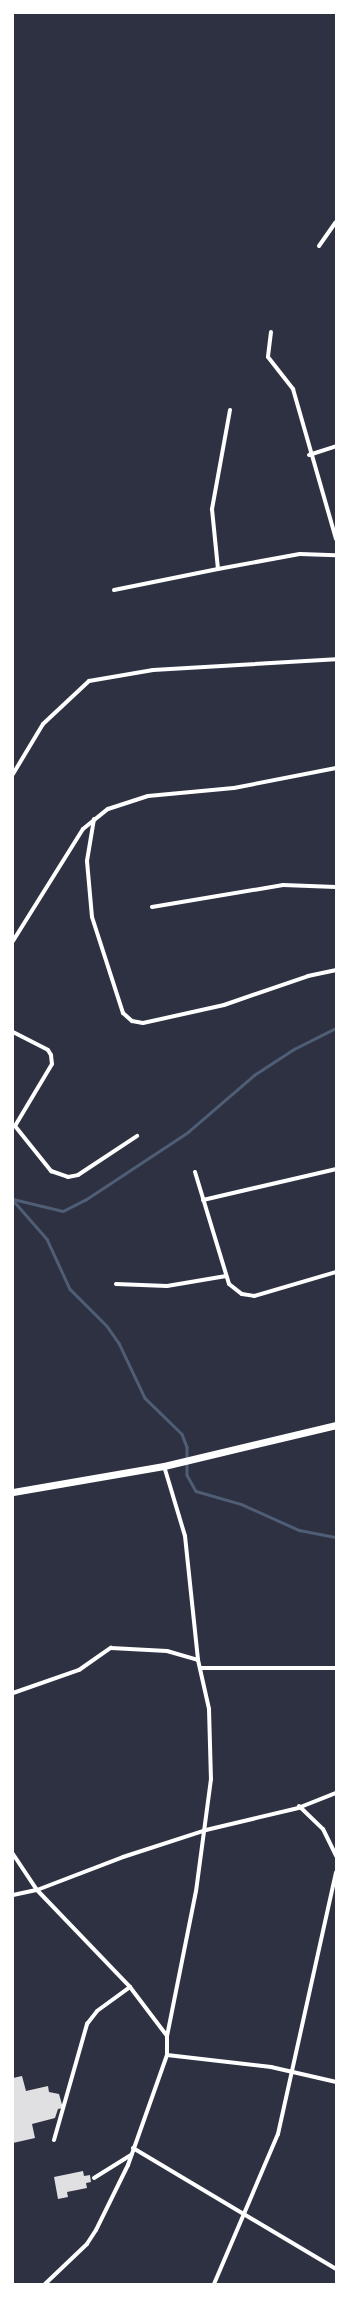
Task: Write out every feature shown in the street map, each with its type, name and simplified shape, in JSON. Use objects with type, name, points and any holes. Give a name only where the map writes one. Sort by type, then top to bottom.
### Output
[{"type":"main road","points":[[13,1492],[164,1466],[336,1425]]},
{"type":"street","points":[[319,246],[336,222]]},
{"type":"street","points":[[272,332],[268,357],[293,389],[309,455],[336,539]]},
{"type":"street","points":[[218,568],[212,510],[230,410]]},
{"type":"street","points":[[309,455],[336,446]]},
{"type":"street","points":[[114,590],[218,568],[300,554],[336,555]]},
{"type":"street","points":[[13,774],[43,724],[89,681],[152,670],[336,659]]},
{"type":"street","points":[[13,941],[33,912],[58,864],[83,829],[108,809],[148,796],[234,788],[336,768]]},
{"type":"street","points":[[94,819],[87,861],[92,917],[123,1013],[132,1021],[143,1023],[224,1005],[308,976],[336,970]]},
{"type":"street","points":[[152,906],[283,885],[336,887]]},
{"type":"street","points":[[13,1032],[48,1050],[51,1055],[52,1064],[15,1126],[51,1171],[68,1177],[78,1175],[136,1136]]},
{"type":"street","points":[[203,1200],[336,1169]]},
{"type":"street","points":[[195,1172],[229,1284],[254,1296],[336,1272]]},
{"type":"street","points":[[116,1284],[167,1286],[226,1276]]},
{"type":"street","points":[[45,2284],[87,2244],[130,2156],[168,2055],[166,2036],[206,1830],[211,1778],[209,1709],[198,1660],[185,1536],[164,1466]]},
{"type":"street","points":[[13,1693],[79,1670],[111,1648],[167,1651],[198,1660]]},
{"type":"street","points":[[200,1668],[336,1668]]},
{"type":"street","points":[[13,1895],[38,1890],[123,1857],[206,1830],[299,1806],[336,1793]]},
{"type":"street","points":[[299,1806],[323,1829],[336,1856]]},
{"type":"street","points":[[13,1854],[38,1890],[130,1988],[166,2036]]},
{"type":"street","points":[[214,2284],[245,2215],[278,2134],[295,2071],[331,1905],[336,1872]]},
{"type":"street","points":[[331,1905],[336,1906]]},
{"type":"street","points":[[54,2140],[87,2024],[97,2011],[130,1988]]},
{"type":"street","points":[[168,2055],[295,2071],[336,2082]]},
{"type":"street","points":[[133,2148],[336,2269]]},
{"type":"street","points":[[94,2178],[130,2156]]},
{"type":"building","points":[[22,2076],[26,2091],[48,2086],[49,2092],[59,2094],[63,2108],[58,2109],[55,2118],[32,2124],[35,2138],[13,2143],[13,2078]]},
{"type":"building","points":[[83,2171],[84,2176],[90,2175],[91,2182],[86,2183],[87,2188],[67,2192],[68,2197],[58,2199],[54,2177]]},
{"type":"waterway","points":[[13,1199],[63,1211],[85,1200],[188,1132],[254,1075],[294,1049],[336,1028]]},
{"type":"waterway","points":[[13,1200],[47,1239],[70,1289],[107,1326],[119,1343],[145,1398],[182,1434],[187,1447],[187,1475],[196,1491],[241,1504],[299,1530],[336,1537]]}]
